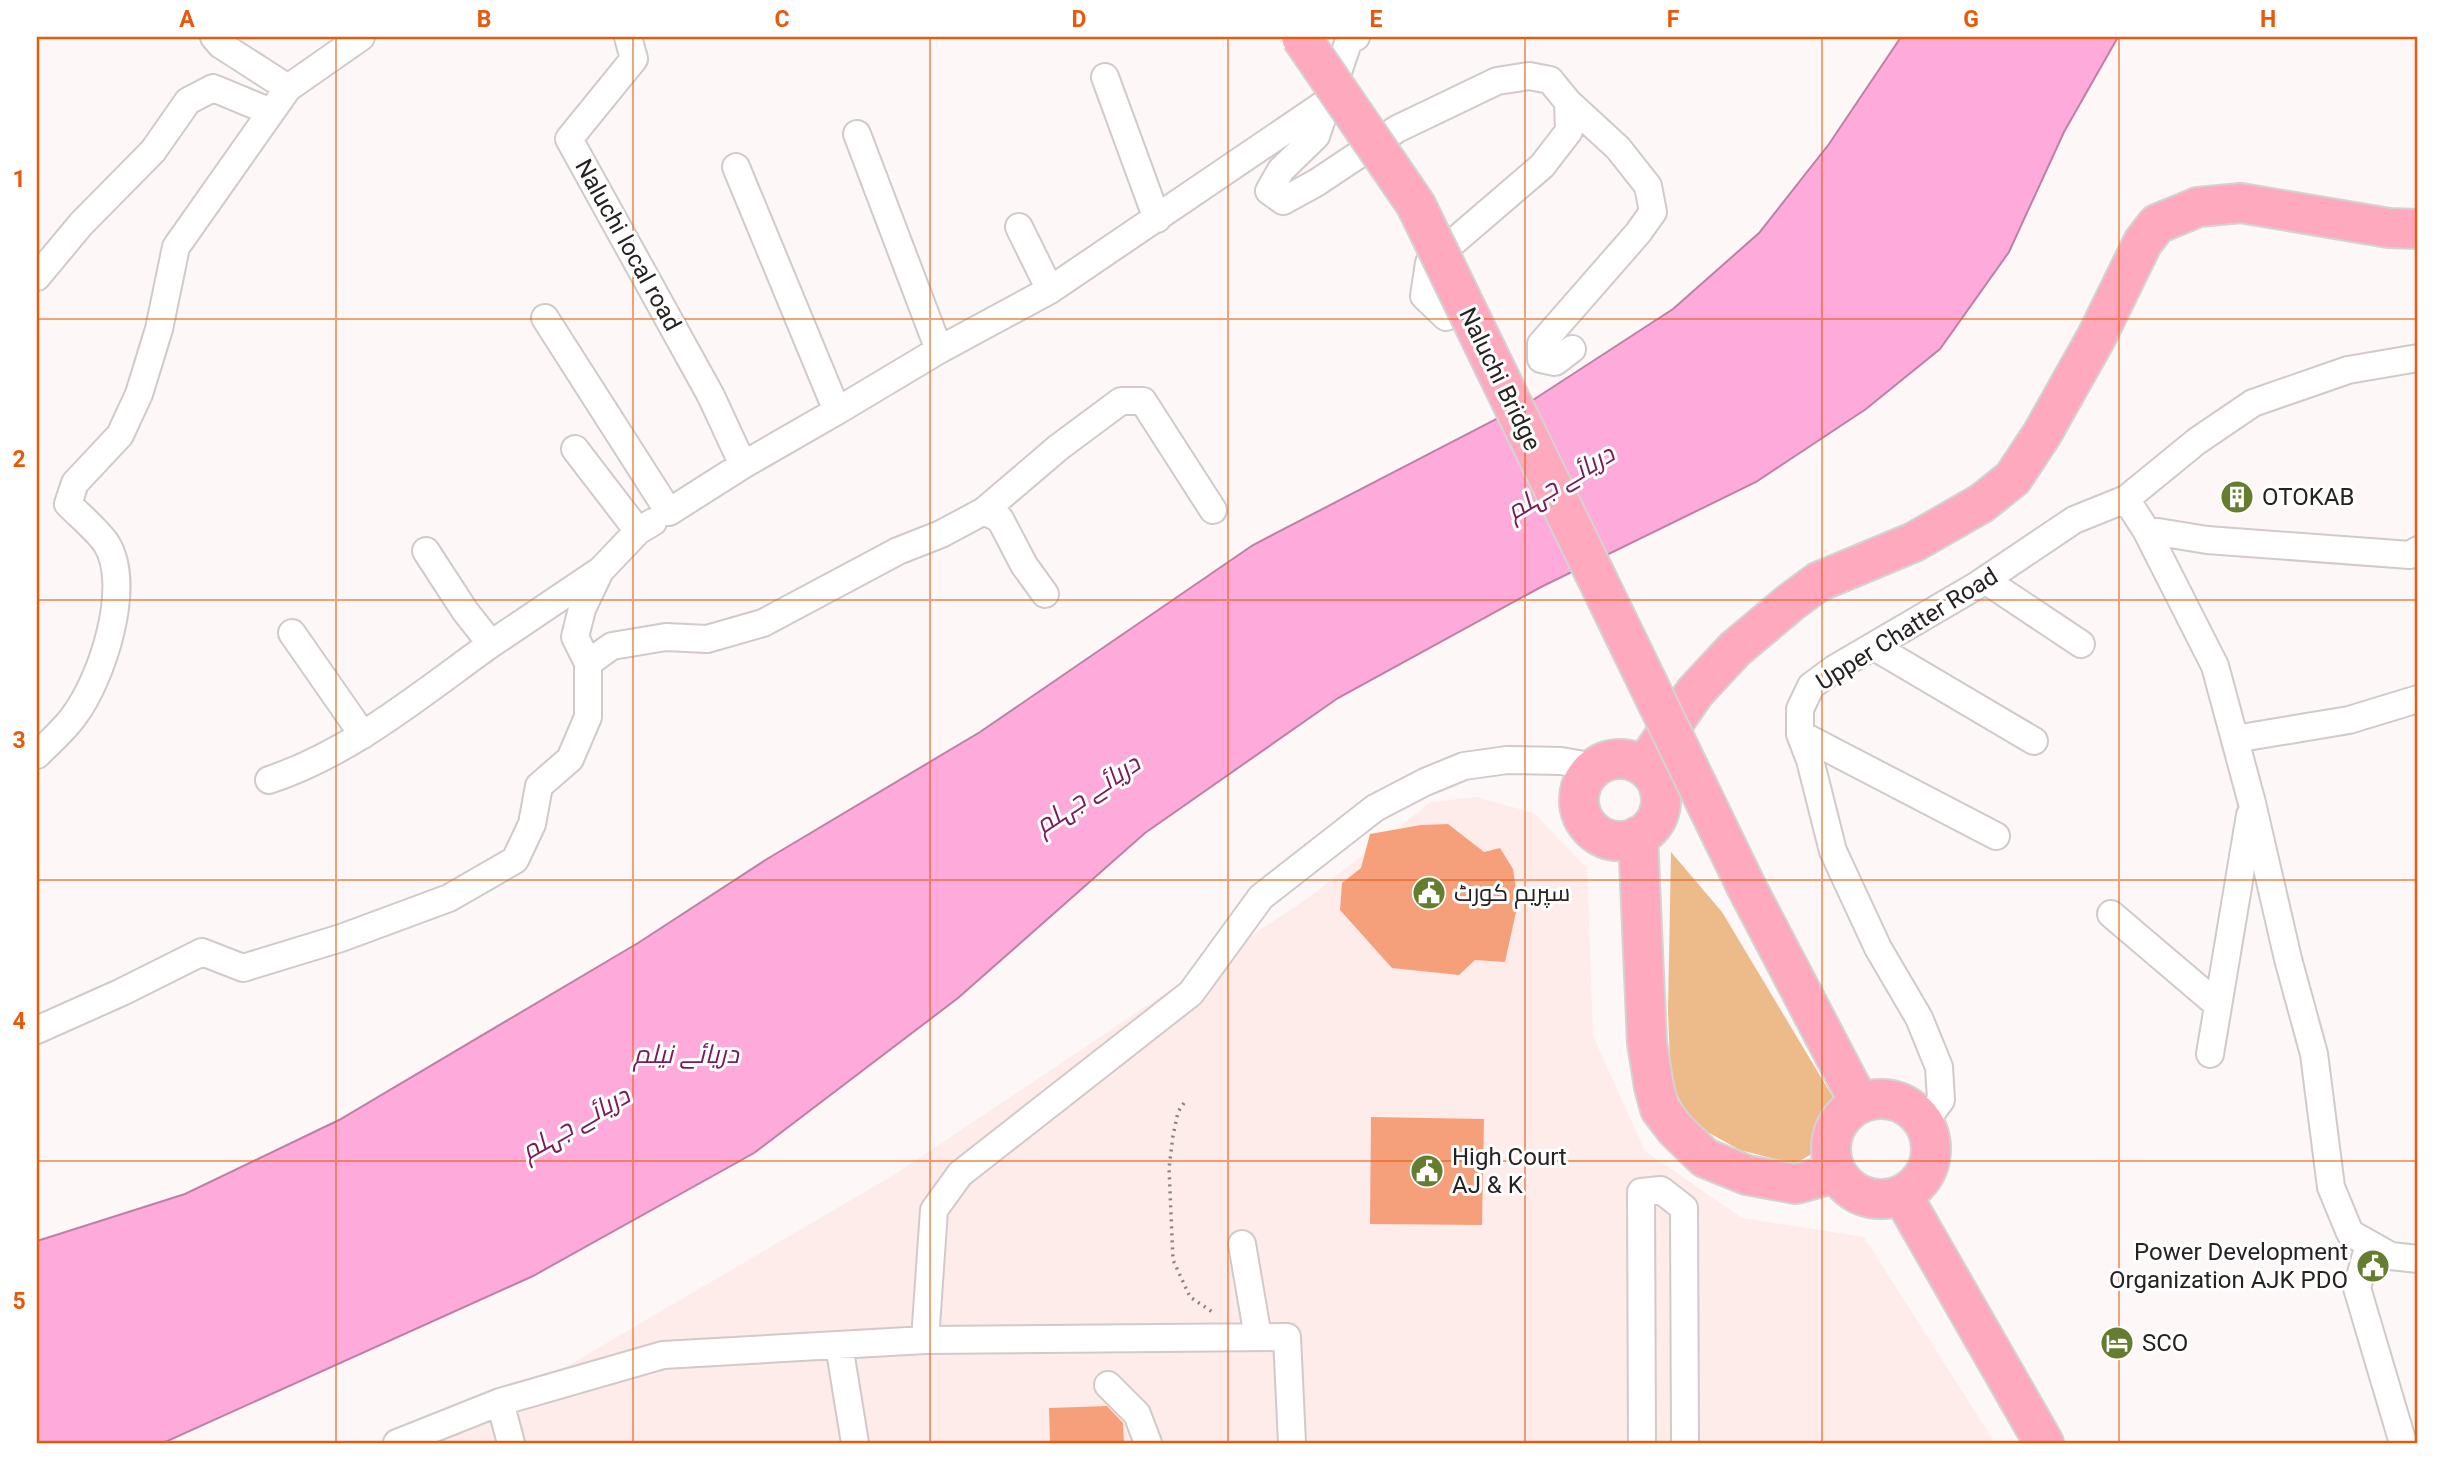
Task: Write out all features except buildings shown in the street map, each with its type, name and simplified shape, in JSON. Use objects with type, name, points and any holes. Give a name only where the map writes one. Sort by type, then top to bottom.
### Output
[{"type":"highway","name":"Naluchi Bridge","points":[[1301,37],[1416,205],[1747,888],[1860,1104]]},
{"type":"highway","points":[[1644,766],[1695,692],[1735,649],[1791,602],[1818,582],[1926,535],[1982,503],[2013,478],[2042,434],[2097,336],[2143,242],[2157,224],[2198,207],[2241,202],[2389,228],[2418,229]]},
{"type":"highway","points":[[1619,759],[1644,766],[1659,789],[1661,803],[1650,828],[1638,836],[1611,840],[1598,835],[1588,825],[1581,814],[1580,788],[1595,767],[1606,761],[1619,759]]},
{"type":"highway","points":[[1638,836],[1647,1043],[1660,1109],[1676,1130],[1705,1158],[1747,1175],[1796,1184],[1836,1173]]},
{"type":"highway","points":[[1883,1098],[1899,1102],[1913,1111],[1924,1123],[1930,1139],[1926,1171],[1916,1185],[1902,1195],[1886,1199],[1870,1198],[1854,1192],[1836,1173],[1830,1151],[1832,1134],[1839,1120],[1851,1108],[1883,1098]]},
{"type":"highway","points":[[1902,1195],[2044,1443]]},
{"type":"street","points":[[214,37],[221,45],[288,88]]},
{"type":"street","points":[[37,755],[75,716],[101,670],[114,619],[116,574],[106,544],[68,504],[75,483],[120,435],[139,394],[159,329],[177,247],[288,88],[361,37]]},
{"type":"street","name":"Naluchi local road","points":[[628,37],[634,59],[569,139],[711,396],[743,465]]},
{"type":"street","points":[[1281,37],[1327,102]]},
{"type":"street","points":[[1356,37],[1349,40],[1316,136],[1281,170],[1269,191],[1283,201],[1316,183],[1397,129],[1497,81],[1529,76],[1550,80],[1568,102],[1618,148],[1648,186],[1653,212],[1541,344],[1541,359],[1555,362],[1572,349]]},
{"type":"street","points":[[1105,77],[1157,219]]},
{"type":"street","points":[[37,277],[81,224],[153,151],[188,101],[213,88],[271,112]]},
{"type":"street","points":[[269,780],[301,769],[363,735],[600,571],[638,531],[743,465],[939,350],[1050,290],[1327,102]]},
{"type":"street","points":[[1446,317],[1424,296],[1430,263],[1542,166],[1569,131],[1568,102]]},
{"type":"street","points":[[857,134],[939,350]]},
{"type":"street","points":[[736,167],[837,411]]},
{"type":"street","points":[[1019,227],[1050,290]]},
{"type":"street","points":[[545,318],[669,512]]},
{"type":"street","name":"Upper Chatter Road","points":[[1924,1123],[1941,1100],[1939,1067],[1919,1018],[1878,948],[1833,851],[1810,760],[1800,734],[1800,709],[1811,686],[1985,580],[2074,520],[2126,499],[2197,441],[2253,403],[2348,370],[2418,358]]},
{"type":"street","points":[[588,663],[612,646],[666,636],[707,639],[763,623],[898,551],[941,534],[984,511],[1059,447],[1121,401],[1143,401],[1213,510]]},
{"type":"street","points":[[575,449],[638,531]]},
{"type":"street","points":[[2126,499],[2146,530],[2215,666],[2314,1054],[2331,1187],[2350,1233],[2391,1256],[2418,1259]]},
{"type":"street","points":[[984,511],[1000,519],[1024,565],[1045,594]]},
{"type":"street","points":[[2146,530],[2207,540],[2410,555],[2418,550]]},
{"type":"street","points":[[426,551],[491,645]]},
{"type":"street","points":[[37,1030],[202,952],[243,968],[341,938],[449,898],[515,860],[531,824],[539,786],[570,759],[588,716],[588,663],[575,637],[582,609],[600,571]]},
{"type":"street","points":[[1985,580],[2081,644]]},
{"type":"street","points":[[292,633],[363,735]]},
{"type":"street","points":[[1873,646],[2034,741]]},
{"type":"street","points":[[2235,739],[2349,720],[2418,699]]},
{"type":"street","points":[[1800,734],[1996,836]]},
{"type":"street","points":[[925,1340],[934,1210],[960,1174],[1191,993],[1261,897],[1375,808],[1425,782],[1464,766],[1507,760],[1561,761],[1595,767]]},
{"type":"street","points":[[2210,1054],[2252,803]]},
{"type":"street","points":[[2111,914],[2218,1005]]},
{"type":"street","points":[[1642,1443],[1641,1192],[1661,1190],[1685,1208],[1685,1443]]},
{"type":"street","points":[[1242,1244],[1256,1326]]},
{"type":"street","points":[[2368,1244],[2357,1288],[2403,1443]]},
{"type":"street","points":[[397,1443],[500,1402],[663,1355],[925,1340],[1256,1326],[1287,1337],[1292,1443]]},
{"type":"street","points":[[839,1345],[855,1443]]},
{"type":"street","points":[[1108,1385],[1137,1415],[1148,1443]]},
{"type":"street","points":[[500,1402],[510,1443]]},
{"type":"path","points":[[1184,1103],[1175,1124],[1169,1168],[1173,1260],[1190,1297],[1213,1313],[1256,1326]]},
{"type":"shaded area","points":[[1476,797],[1534,813],[1587,868],[1593,1036],[1645,1151],[1742,1218],[1864,1237],[1995,1443],[436,1443],[892,1176],[1308,898],[1431,802]]},
{"type":"shaded area","points":[[1671,852],[1722,912],[1852,1129],[1795,1164],[1740,1150],[1693,1124],[1671,1084],[1668,1012]]},
{"type":"water","name":"دریائے نیلم","points":[[1901,37],[2118,37],[2064,132],[2009,252],[1940,349],[1866,409],[1756,482],[1541,587],[1338,698],[1145,833],[958,998],[754,1153],[533,1276],[163,1443],[37,1443],[37,1241],[185,1194],[339,1120],[638,943],[767,859],[980,732],[1253,545],[1533,400],[1673,309],[1759,233],[1829,144]]},
{"type":"place","name":"OTOKAB","points":[[2237,497]]},
{"type":"place","name":"سپریم کورٹ","points":[[1429,893]]},
{"type":"place","name":"High Court AJ & K","points":[[1427,1171]]},
{"type":"place","name":"Power Development Organization AJK PDO","points":[[2373,1266]]},
{"type":"place","name":"SCO","points":[[2117,1343]]},
{"type":"water label","name":"دریائے جہلم","points":[[1560,482]]},
{"type":"water label","name":"دریائے جہلم","points":[[1087,794]]},
{"type":"water label","name":"دریائے جہلم","points":[[575,1123]]}]
